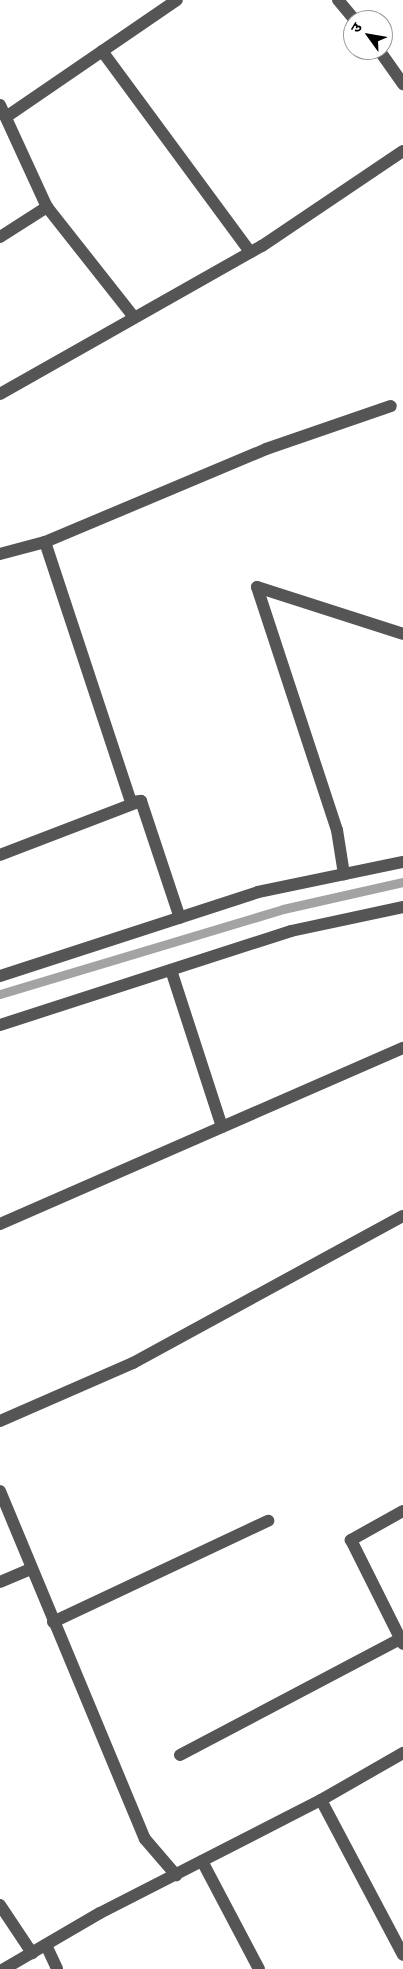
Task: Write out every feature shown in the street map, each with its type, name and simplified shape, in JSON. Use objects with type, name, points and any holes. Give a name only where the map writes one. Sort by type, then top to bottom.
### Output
[{"type":"street","points":[[6,116],[177,0]]},
{"type":"street","points":[[338,0],[346,10]]},
{"type":"street","points":[[102,51],[250,252]]},
{"type":"street","points":[[386,60],[403,84]]},
{"type":"street","points":[[0,105],[47,207],[134,317]]},
{"type":"street","points":[[0,394],[250,252],[403,151]]},
{"type":"street","points":[[0,237],[47,207]]},
{"type":"street","points":[[0,554],[45,542],[257,453],[391,406]]},
{"type":"street","points":[[45,542],[131,802],[141,801]]},
{"type":"street","points":[[344,874],[337,830],[257,587],[403,634]]},
{"type":"street","points":[[0,855],[141,801]]},
{"type":"street","points":[[141,801],[180,918]]},
{"type":"street","points":[[0,976],[258,892],[403,862]]},
{"type":"street","points":[[0,1025],[291,931],[403,907]]},
{"type":"street","points":[[171,970],[222,1127]]},
{"type":"street","points":[[0,1224],[403,1048]]},
{"type":"street","points":[[0,1421],[133,1362],[403,1216]]},
{"type":"street","points":[[0,1491],[30,1569],[145,1840],[176,1874]]},
{"type":"street","points":[[180,1755],[402,1642],[351,1540],[403,1511]]},
{"type":"street","points":[[53,1622],[268,1521]]},
{"type":"street","points":[[0,1582],[30,1569]]},
{"type":"street","points":[[4,1969],[176,1874],[321,1800],[403,1753]]},
{"type":"street","points":[[321,1800],[403,1955]]},
{"type":"street","points":[[202,1861],[259,1969]]},
{"type":"street","points":[[0,1905],[32,1953]]},
{"type":"street","points":[[46,1945],[57,1969]]},
{"type":"waterway","points":[[0,994],[283,909],[403,882]]}]
